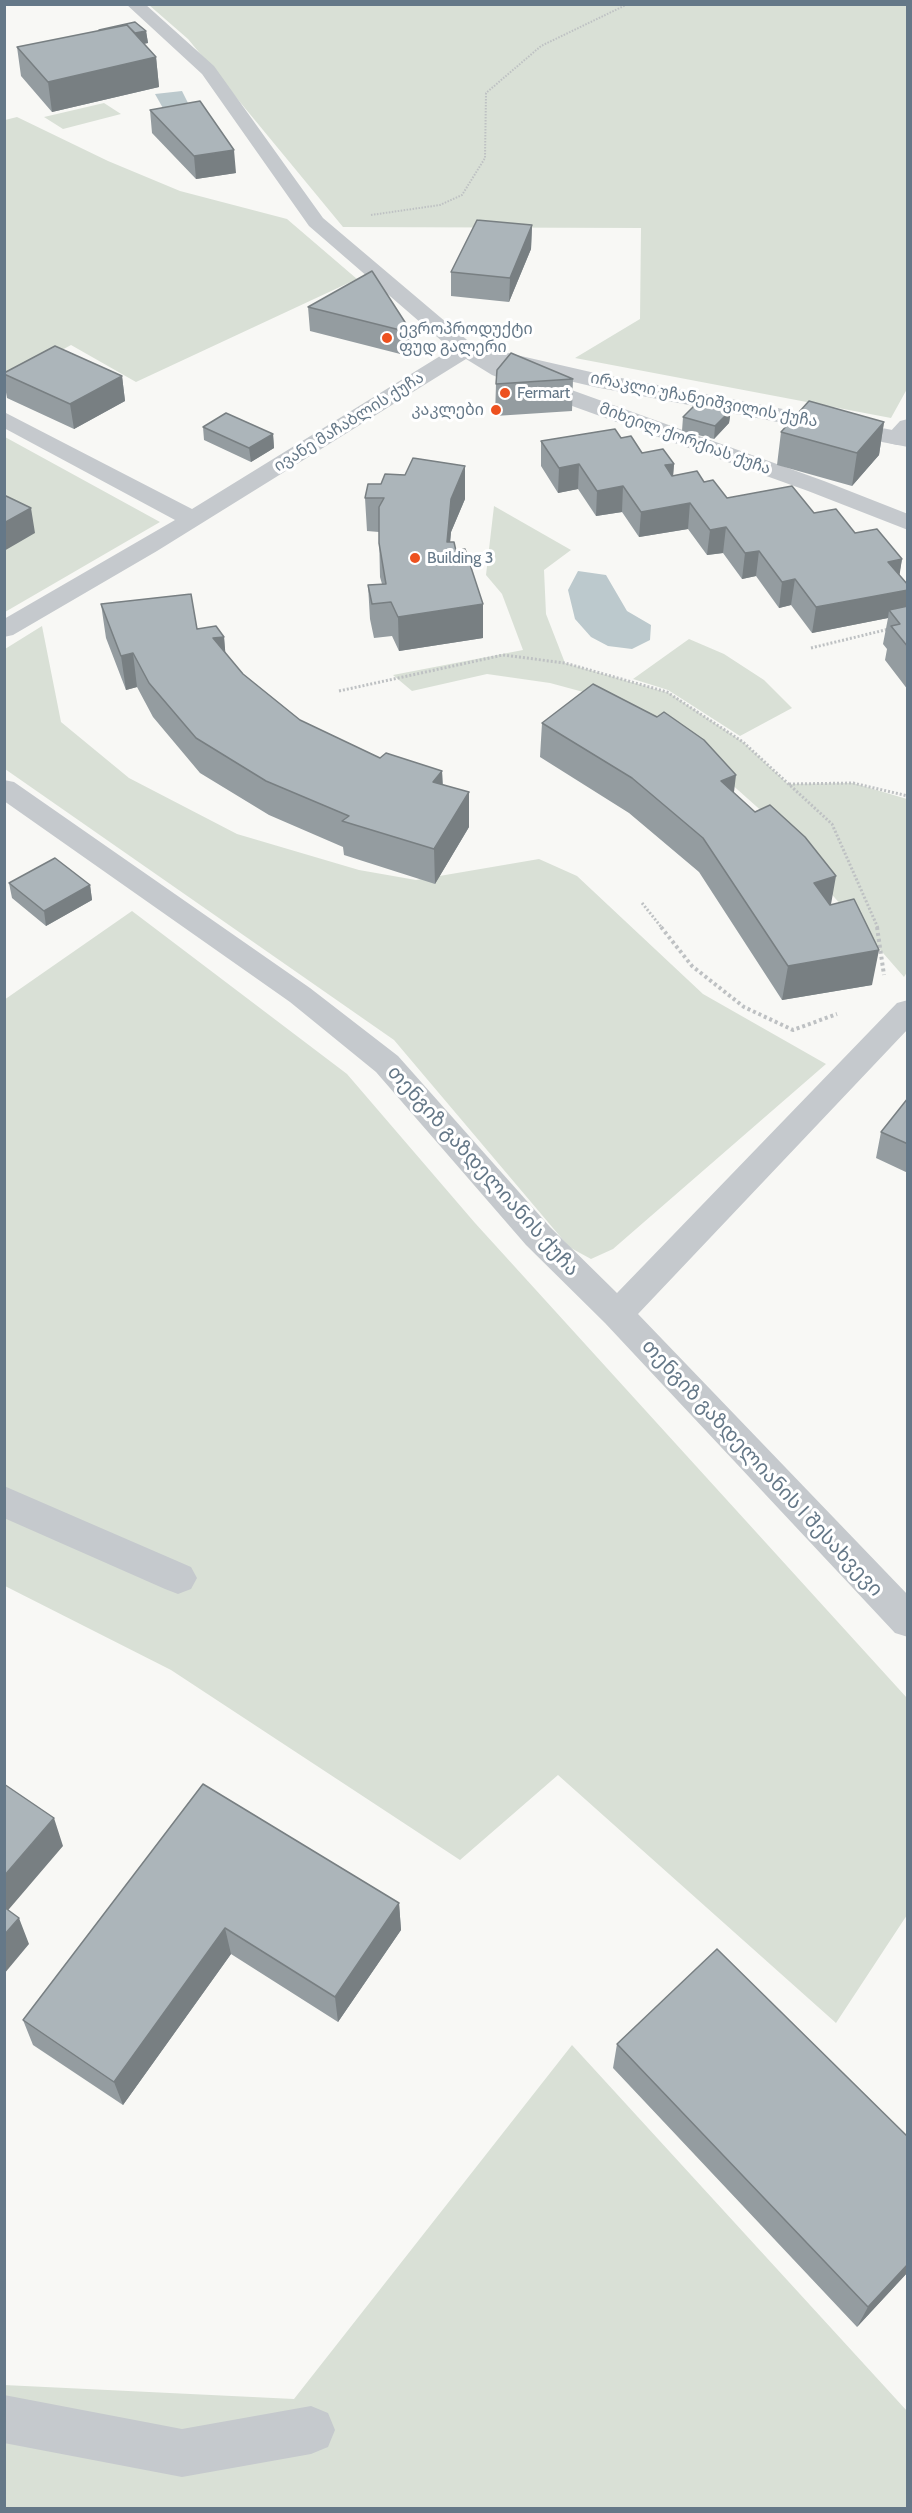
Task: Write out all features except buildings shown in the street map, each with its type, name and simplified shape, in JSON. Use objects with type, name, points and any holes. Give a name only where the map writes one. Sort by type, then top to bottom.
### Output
[{"type":"street","points":[[134,4],[208,70],[316,222],[466,350]]},
{"type":"street","name":"ირაკლი უჩანეიშვილის ქუჩა","points":[[466,350],[595,380],[904,435]]},
{"type":"street","name":"ივანე მაჩაბლის ქუჩა","points":[[4,630],[192,519],[466,350]]},
{"type":"street","name":"მიხეილ ქორქიას ქუჩა","points":[[466,350],[500,370],[558,393],[816,486],[908,524]]},
{"type":"street","points":[[4,419],[192,519]]},
{"type":"street","name":"თენგიზ გაზდელიანის ქუჩა","points":[[4,788],[300,995],[387,1064],[538,1236],[617,1314]]},
{"type":"street","points":[[617,1314],[908,1010]]},
{"type":"street","name":"თენგიზ გაზდელიანის I შესახვევი","points":[[617,1314],[908,1622]]},
{"type":"street","points":[[4,1501],[178,1578]]},
{"type":"street","points":[[4,2420],[182,2453],[311,2430]]},
{"type":"path","points":[[316,222],[440,205],[462,195],[485,158],[486,93],[541,46],[628,4]]},
{"type":"path","points":[[811,648],[897,627]]},
{"type":"path","points":[[339,691],[503,655],[565,663],[667,692],[743,742],[832,824],[878,928],[884,975]]},
{"type":"path","points":[[788,784],[853,783],[908,796]]},
{"type":"path","points":[[642,903],[692,966],[744,1007],[793,1030],[839,1013]]},
{"type":"shaded area","points":[[149,5],[907,5],[907,389],[891,418],[575,358],[640,319],[641,228],[343,227],[188,39]]},
{"type":"shaded area","points":[[182,91],[190,107],[164,110],[155,94]]},
{"type":"shaded area","points":[[104,103],[121,114],[63,129],[44,117]]},
{"type":"shaded area","points":[[17,117],[108,161],[180,191],[287,219],[357,279],[136,382],[71,345],[5,381],[5,120]]},
{"type":"shaded area","points":[[5,437],[160,522],[5,612]]},
{"type":"shaded area","points":[[494,506],[571,550],[544,570],[546,614],[565,663],[669,693],[743,742],[788,784],[853,783],[907,799],[907,972],[904,977],[828,890],[775,823],[710,765],[624,703],[550,683],[487,674],[412,691],[393,675],[523,650],[502,594],[486,575]]},
{"type":"shaded area","points":[[578,571],[606,575],[627,611],[651,625],[650,640],[632,649],[608,646],[591,637],[575,619],[568,590]]},
{"type":"shaded area","points":[[42,626],[61,722],[129,778],[237,834],[359,870],[416,880],[539,859],[577,876],[703,994],[826,1064],[613,1249],[591,1259],[569,1247],[394,1040],[5,769],[5,649]]},
{"type":"shaded area","points":[[689,639],[724,654],[764,680],[792,708],[740,736],[668,690],[633,679]]},
{"type":"shaded area","points":[[132,911],[347,1074],[475,1223],[907,1698],[907,1915],[836,2023],[558,1775],[460,1860],[171,1670],[5,1586],[4,1000]]},
{"type":"shaded area","points":[[572,2045],[907,2411],[907,2508],[5,2508],[4,2385],[294,2399]]},
{"type":"place","name":"ევროპროდუქტი ფუდ გალერი","points":[[387,338]]},
{"type":"place","name":"Fermart","points":[[505,393]]},
{"type":"place","name":"კაკლები","points":[[496,410]]},
{"type":"place","name":"Building 3","points":[[415,558]]}]
